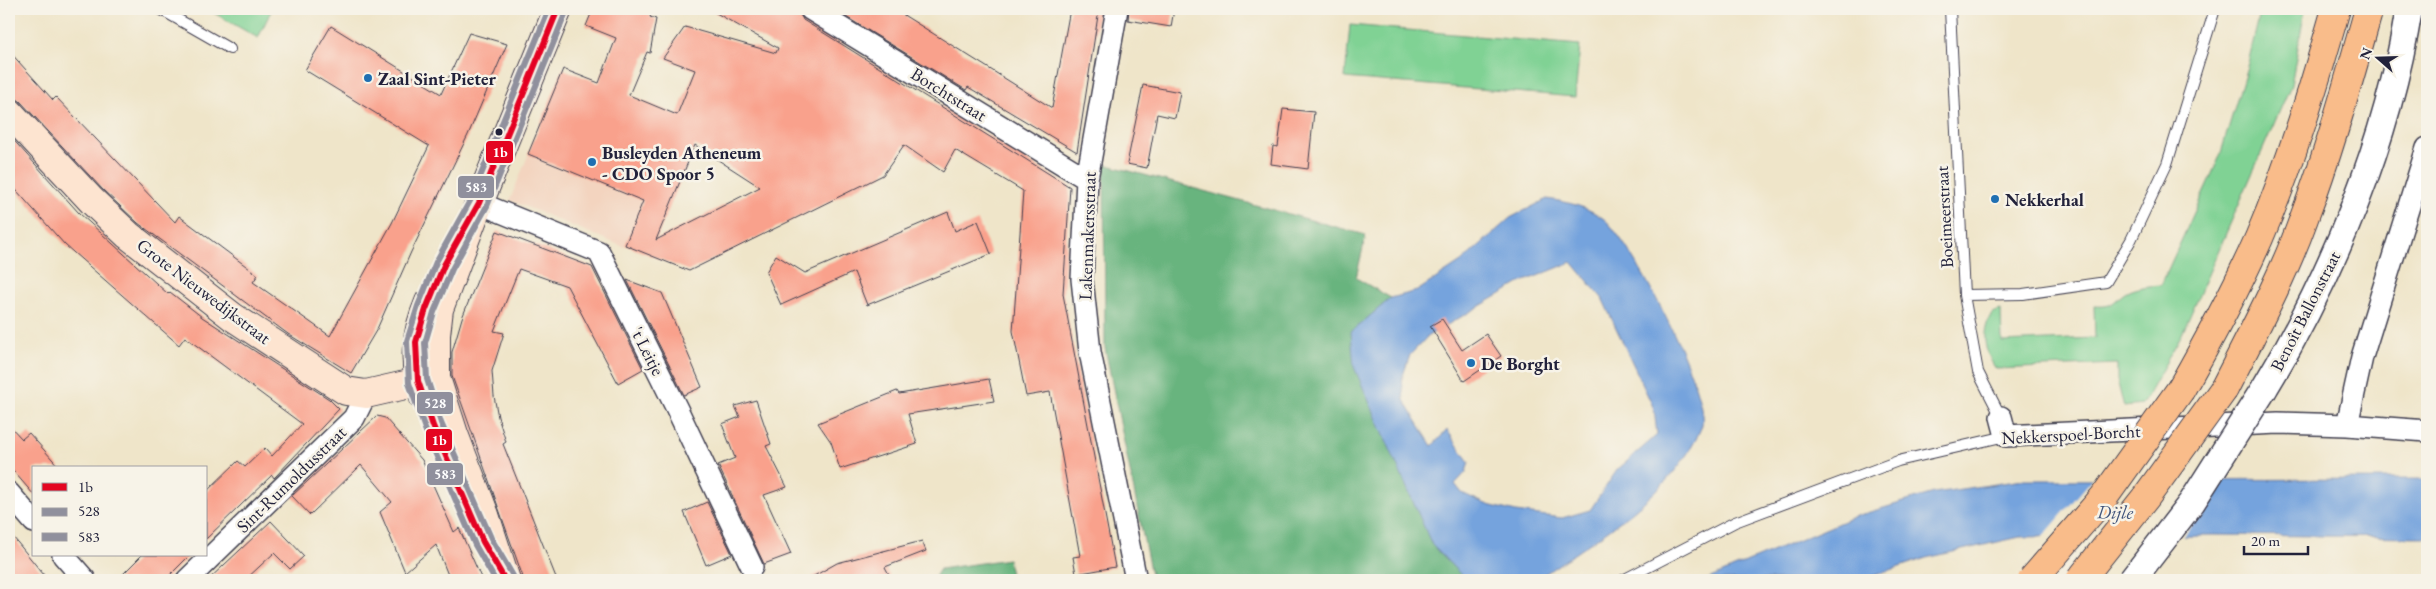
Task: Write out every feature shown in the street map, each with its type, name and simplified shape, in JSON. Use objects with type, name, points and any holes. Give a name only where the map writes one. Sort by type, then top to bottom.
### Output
[{"type":"main road","points":[[505,580],[485,515],[454,434],[427,380],[439,309],[479,202],[558,9]]},
{"type":"main road","points":[[2032,580],[2104,497],[2180,389],[2219,322],[2259,237],[2308,107],[2336,9]]},
{"type":"main road","points":[[2080,580],[2146,498],[2224,389],[2265,309],[2304,220],[2333,137],[2369,9]]},
{"type":"main road","name":"Grote Nieuwedijkstraat","points":[[9,112],[92,201],[128,235],[234,317],[346,391],[366,394],[427,380]]},
{"type":"street","name":"Borchtstraat","points":[[810,9],[1087,179]]},
{"type":"street","name":"Lakenmakersstraat","points":[[1117,9],[1087,179],[1082,279],[1085,314],[1136,580]]},
{"type":"street","name":"Benoît Ballonstraat","points":[[2132,580],[2192,502],[2264,389],[2306,318],[2340,242],[2370,162],[2404,43],[2409,9]]},
{"type":"street","points":[[2347,425],[2362,357],[2427,148]]},
{"type":"street","name":"'t Leitje","points":[[479,202],[599,252],[678,409],[752,567]]},
{"type":"street","name":"Sint-Rumoldusstraat","points":[[187,580],[354,418],[366,394]]},
{"type":"street","name":"Nekkerspoel-Borcht","points":[[2004,426],[2278,423],[2347,425],[2427,431]]},
{"type":"street","points":[[9,493],[32,520]]},
{"type":"street","points":[[64,556],[85,580]]},
{"type":"lane","points":[[160,9],[230,48]]},
{"type":"lane","name":"Boeimeerstraat","points":[[1950,9],[1964,295],[1978,372],[2004,426]]},
{"type":"lane","points":[[1964,295],[2023,294],[2106,282],[2131,240],[2167,164],[2215,9]]},
{"type":"lane","name":"Nekkerspoel-Borcht","points":[[1623,580],[1735,522],[1898,461],[2004,426]]},
{"type":"shaded area","name":"Busleyden Atheneum - CDO Spoor 5","points":[[563,69],[677,115],[624,247],[510,200]]},
{"type":"green space","points":[[207,9],[272,9],[258,38]]},
{"type":"green space","points":[[2261,9],[2305,9],[2291,85],[2182,334],[2142,405],[2124,407],[2117,380],[2117,364],[1996,369],[1988,355],[1985,341],[1986,327],[1992,313],[2001,310],[2002,342],[2095,338],[2094,306],[2110,305],[2126,292],[2146,286],[2161,285],[2220,156],[2248,63]]},
{"type":"green space","points":[[1350,25],[1580,45],[1575,97],[1345,78]]},
{"type":"green space","points":[[1104,164],[1366,235],[1356,278],[1391,298],[1351,332],[1432,545],[1466,580],[1152,580],[1105,348]]},
{"type":"green space","points":[[1008,559],[1012,580],[933,580],[940,569]]},
{"type":"water","points":[[1547,199],[1584,208],[1604,219],[1616,232],[1650,286],[1683,354],[1702,411],[1701,428],[1689,451],[1673,473],[1654,493],[1610,529],[1542,576],[1530,580],[1466,580],[1432,545],[1354,367],[1351,332],[1391,298],[1417,291],[1461,262],[1510,218]],"holes":[[[1572,262],[1602,298],[1654,409],[1657,435],[1617,470],[1590,510],[1562,518],[1516,512],[1488,505],[1462,493],[1455,484],[1466,472],[1469,462],[1447,430],[1432,446],[1404,400],[1402,378],[1410,355],[1428,336],[1520,283]]]},
{"type":"water","name":"Dijle","points":[[2427,479],[2427,537],[2213,535],[2020,537],[1926,558],[1861,580],[1706,580],[1853,517],[1934,493],[2023,480]]},
{"type":"pier","points":[[2227,476],[2182,538],[2041,539],[2094,477]]},
{"type":"building","points":[[593,9],[653,9],[650,17],[656,19],[650,53],[647,52],[629,95],[677,115],[695,70],[663,58],[685,27],[776,53],[778,48],[709,9],[798,9],[803,20],[1070,187],[1063,294],[1115,567],[1076,574],[1073,557],[1080,556],[1050,392],[1026,396],[1013,331],[1023,191],[955,150],[943,172],[904,145],[883,175],[689,271],[625,245],[643,201],[528,154],[563,69],[599,83],[616,38],[586,26]],"holes":[[[695,145],[760,187],[656,240]]]},
{"type":"building","points":[[833,9],[894,9],[1052,108],[1070,9],[1099,9],[1077,152],[968,87],[966,90]]},
{"type":"building","points":[[1129,9],[1174,9],[1171,27],[1128,20]]},
{"type":"building","points":[[331,26],[441,94],[469,33],[507,44],[468,135],[411,252],[377,329],[351,373],[288,334],[138,223],[103,190],[20,101],[9,94],[9,51],[53,100],[56,97],[175,222],[179,216],[258,275],[253,282],[330,336],[392,223],[429,146],[305,70]]},
{"type":"building","points":[[1143,85],[1180,92],[1175,118],[1157,114],[1147,168],[1127,164]]},
{"type":"building","points":[[1283,109],[1314,112],[1308,169],[1271,164],[1273,146],[1278,147]]},
{"type":"building","points":[[9,135],[79,213],[168,294],[170,292],[202,317],[329,399],[339,409],[274,478],[272,475],[208,537],[208,490],[238,461],[245,467],[265,448],[272,456],[302,424],[185,337],[179,345],[65,245],[9,182]]},
{"type":"building","points":[[948,212],[955,231],[978,221],[991,254],[867,305],[854,272],[781,305],[766,272],[776,255],[805,273]]},
{"type":"building","points":[[497,231],[592,267],[643,369],[618,383],[567,286],[519,269],[494,331],[504,333],[492,371],[494,396],[506,442],[503,444],[557,580],[524,580],[452,376],[452,352],[462,318]]},
{"type":"building","points":[[627,280],[662,293],[702,387],[684,395]]},
{"type":"building","name":"De Borght","points":[[1442,319],[1462,350],[1486,334],[1501,356],[1464,381],[1430,326]]},
{"type":"building","points":[[989,379],[994,401],[908,414],[917,444],[840,469],[831,442],[818,423],[897,391],[899,394]]},
{"type":"building","points":[[756,400],[771,444],[766,446],[787,487],[764,495],[791,554],[764,564],[718,465],[735,458],[722,424],[740,417],[735,406]]},
{"type":"building","points":[[377,416],[385,418],[422,460],[454,532],[459,528],[482,580],[450,580],[436,545],[405,572],[380,512],[392,502],[361,465],[310,515],[292,496]]},
{"type":"building","points":[[9,425],[22,439],[29,433],[58,466],[32,466],[32,493],[9,466]]},
{"type":"building","points":[[707,502],[732,554],[706,565],[684,512]]},
{"type":"building","points":[[271,521],[304,556],[290,569],[274,553],[245,580],[208,580]]},
{"type":"building","points":[[9,532],[48,580],[9,580]]},
{"type":"building","points":[[922,541],[926,551],[885,567],[892,580],[807,580],[837,563]]},
{"type":"building","points":[[141,556],[189,556],[165,580],[117,580]]},
{"type":"transit line","name":"583","points":[[495,580],[475,545],[425,429],[409,383],[407,341],[418,306],[436,262],[471,199],[549,9]]},
{"type":"transit line","name":"1b","points":[[505,580],[483,542],[433,426],[418,381],[416,342],[426,309],[444,265],[479,203],[558,9]]},
{"type":"transit line","name":"528","points":[[513,576],[491,538],[441,423],[427,379],[425,343],[434,312],[452,269],[487,206],[566,12]]},
{"type":"place","name":"Zaal Sint-Pieter","points":[[368,78]]},
{"type":"place","name":"Busleyden Atheneum - CDO Spoor 5","points":[[592,162]]},
{"type":"place","name":"Nekkerhal","points":[[1995,199]]},
{"type":"place","name":"De Borght","points":[[1471,363]]}]
